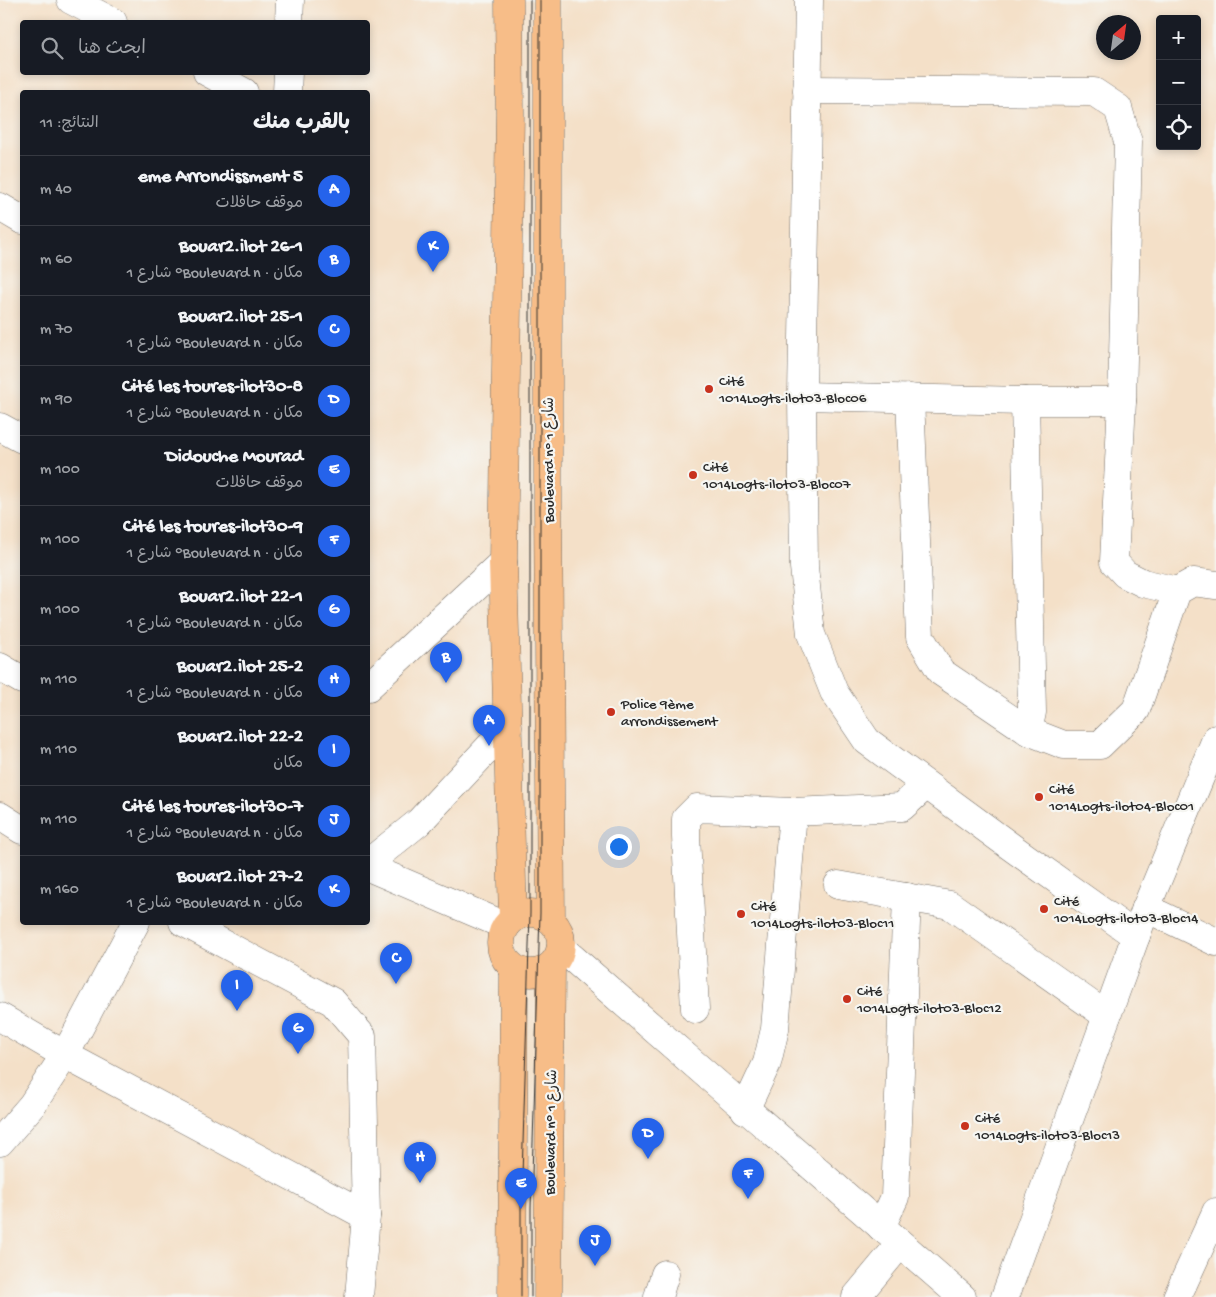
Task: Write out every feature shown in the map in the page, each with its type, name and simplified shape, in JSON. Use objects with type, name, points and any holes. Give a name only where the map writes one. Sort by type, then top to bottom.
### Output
[{"type":"main road","points":[[509,0],[510,113],[503,562],[508,727],[509,922],[500,944],[507,962],[514,969],[523,973],[542,972],[556,957],[561,938],[558,928],[542,914],[521,914],[509,922]]},
{"type":"main road","name":"Boulevard n° شارع 1","points":[[548,0],[548,500],[551,920]]},
{"type":"main road","name":"Boulevard n° شارع 1","points":[[548,1297],[556,957]]},
{"type":"main road","points":[[512,1297],[514,969]]},
{"type":"street","points":[[71,0],[109,20]]},
{"type":"street","points":[[289,20],[290,0]]},
{"type":"street","points":[[808,0],[802,396],[804,567],[811,634],[834,692],[867,741],[1136,936]]},
{"type":"street","points":[[213,75],[240,90]]},
{"type":"street","points":[[287,90],[288,75]]},
{"type":"street","points":[[807,90],[1094,92],[1118,108],[1128,142],[1122,401],[1114,562],[1125,574],[1143,583],[1177,591],[1194,582],[1216,585]]},
{"type":"street","points":[[0,207],[20,219]]},
{"type":"street","points":[[802,396],[1025,401],[1122,401]]},
{"type":"street","points":[[910,398],[920,637],[941,672],[1028,732],[1064,745],[1100,745],[1136,710],[1177,591]]},
{"type":"street","points":[[1025,401],[1032,712],[1028,732]]},
{"type":"street","points":[[0,427],[20,438]]},
{"type":"street","points":[[370,685],[503,562]]},
{"type":"street","points":[[0,667],[20,679]]},
{"type":"street","points":[[370,861],[419,822],[508,727]]},
{"type":"street","points":[[1004,1297],[1146,908],[1210,772],[1216,739]]},
{"type":"street","points":[[695,1009],[686,819],[696,808],[794,812],[902,807],[926,785]]},
{"type":"street","points":[[745,1110],[767,1064],[776,1029],[794,812]]},
{"type":"street","points":[[0,816],[20,829]]},
{"type":"street","points":[[370,868],[509,922]]},
{"type":"street","points":[[838,884],[950,905],[1107,1016]]},
{"type":"street","points":[[856,1297],[891,1236],[895,1197],[907,898]]},
{"type":"street","points":[[1146,908],[1216,942]]},
{"type":"street","points":[[0,1142],[32,1105],[65,1055],[134,925]]},
{"type":"street","points":[[190,925],[333,1002],[362,1036],[366,1216],[359,1297]]},
{"type":"street","points":[[556,957],[745,1110],[962,1297]]},
{"type":"street","points":[[0,1017],[65,1055],[366,1216]]},
{"type":"street","points":[[1177,1297],[1216,1212]]},
{"type":"tram line","points":[[521,1297],[521,1209],[530,913],[530,0]]},
{"type":"tram line","points":[[531,1297],[531,1208],[540,913],[540,0]]},
{"type":"place","name":"Bouar2.ilot 27-2","points":[[433,272]]},
{"type":"place","name":"Cité 1014Logts-ilot03-Bloc06","points":[[709,389]]},
{"type":"place","name":"Cité 1014Logts-ilot03-Bloc07","points":[[693,475]]},
{"type":"place","name":"Bouar2.ilot 26-1","points":[[446,683]]},
{"type":"place","name":"Police 9ème arrondissement","points":[[611,712]]},
{"type":"place","name":"5 eme Arrondissment","points":[[489,746]]},
{"type":"place","name":"Cité 1014Logts-ilot04-Bloc01","points":[[1039,797]]},
{"type":"place","name":"Cité 1014Logts-ilot03-Bloc14","points":[[1044,909]]},
{"type":"place","name":"Cité 1014Logts-ilot03-Bloc11","points":[[741,914]]},
{"type":"place","name":"Bouar2.ilot 25-1","points":[[396,984]]},
{"type":"place","name":"Cité 1014Logts-ilot03-Bloc12","points":[[847,999]]},
{"type":"place","name":"Bouar2.ilot 22-2","points":[[237,1011]]},
{"type":"place","name":"Bouar2.ilot 22-1","points":[[298,1054]]},
{"type":"place","name":"Cité 1014Logts-ilot03-Bloc13","points":[[965,1126]]},
{"type":"place","name":"Cité les toures-ilot30-8","points":[[648,1159]]},
{"type":"place","name":"Bouar2.ilot 25-2","points":[[420,1183]]},
{"type":"place","name":"Cité les toures-ilot30-9","points":[[748,1199]]},
{"type":"place","name":"Didouche Mourad","points":[[521,1209]]},
{"type":"place","name":"Cité les toures-ilot30-7","points":[[595,1266]]}]
